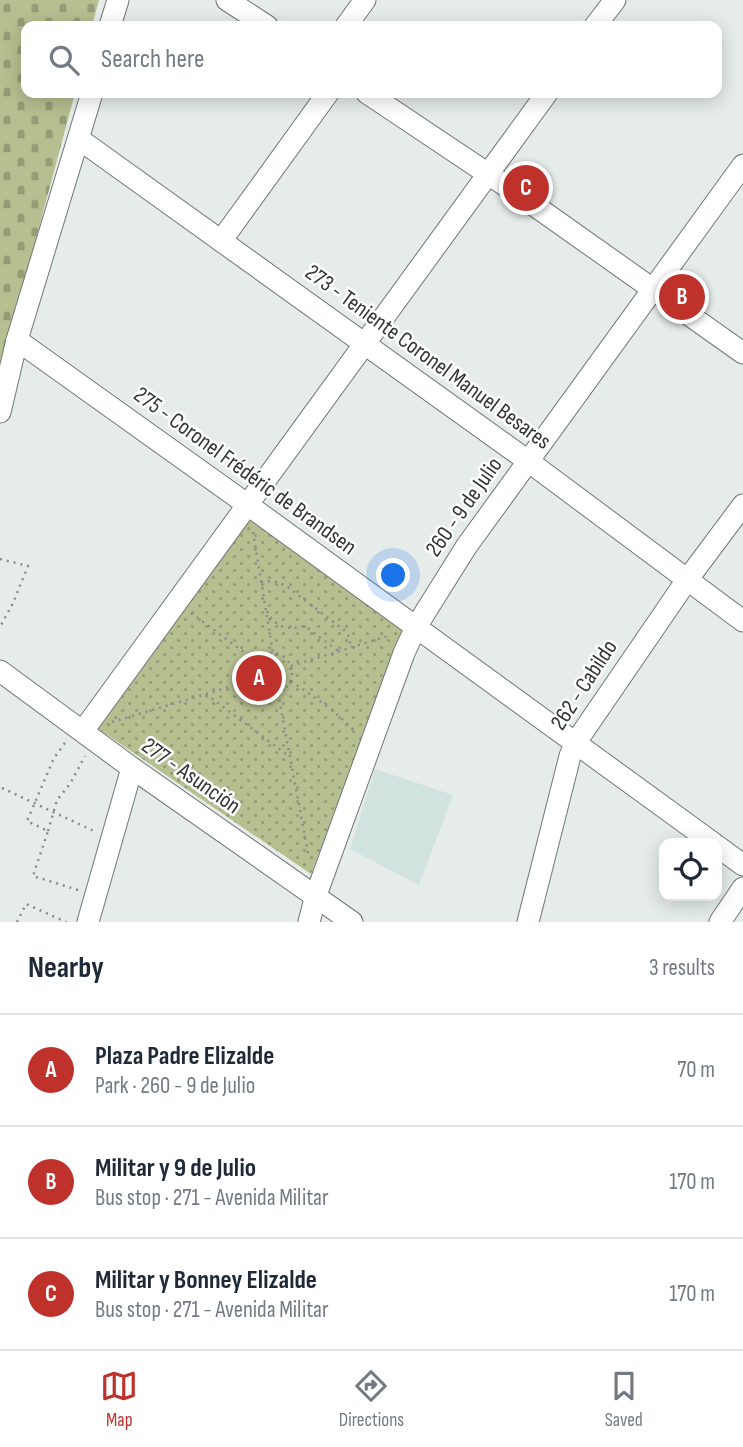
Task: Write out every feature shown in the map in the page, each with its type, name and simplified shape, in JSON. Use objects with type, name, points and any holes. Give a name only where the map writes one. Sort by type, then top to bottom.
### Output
[{"type":"street","points":[[112,21],[118,0]]},
{"type":"street","points":[[227,0],[259,21]]},
{"type":"street","points":[[350,21],[365,0]]},
{"type":"street","points":[[600,21],[615,0]]},
{"type":"street","points":[[0,412],[17,341],[91,98]]},
{"type":"street","points":[[221,241],[324,98]]},
{"type":"street","points":[[375,98],[489,174],[743,353]]},
{"type":"street","points":[[85,732],[543,98]]},
{"type":"street","name":"273 - Teniente Coronel Manuel Besares","points":[[79,139],[528,461],[743,621]]},
{"type":"street","name":"260 - 9 de Julio","points":[[309,922],[316,895],[370,746],[416,627],[466,547],[743,165]]},
{"type":"street","name":"275 - Coronel Frédéric de Brandsen","points":[[17,341],[248,505],[706,838]]},
{"type":"street","name":"262 - Cabildo","points":[[527,922],[570,756],[576,742],[687,580],[743,505]]},
{"type":"street","name":"277 - Asunción","points":[[0,671],[132,768],[352,922]]},
{"type":"street","points":[[88,922],[132,768]]},
{"type":"street","name":"275 - Coronel Frédéric de Brandsen","points":[[722,850],[743,865]]},
{"type":"street","points":[[720,922],[743,888]]},
{"type":"path","points":[[248,505],[273,653]]},
{"type":"path","points":[[0,559],[28,566],[0,627]]},
{"type":"path","points":[[261,582],[273,581],[285,585],[344,630],[351,647]]},
{"type":"path","points":[[177,602],[256,662]]},
{"type":"path","points":[[265,606],[270,617],[282,627],[288,629],[305,626],[338,651]]},
{"type":"path","points":[[291,666],[416,627]]},
{"type":"path","points":[[273,653],[285,657],[291,666],[290,681],[278,693],[263,691],[253,680],[252,669],[256,662],[263,655],[273,653]]},
{"type":"path","points":[[48,831],[27,821],[54,758],[85,732],[253,680]]},
{"type":"path","points":[[290,681],[331,709],[370,746]]},
{"type":"path","points":[[278,693],[309,858]]},
{"type":"path","points":[[206,694],[290,757]]},
{"type":"path","points":[[85,732],[70,784],[57,800],[33,876],[95,896]]},
{"type":"path","points":[[2,788],[112,840]]},
{"type":"path","points":[[17,922],[26,904],[66,922]]},
{"type":"shaded area","points":[[375,769],[453,795],[419,885],[350,849]]},
{"type":"green space","points":[[0,0],[99,0],[93,21],[21,21],[21,98],[74,98],[0,373]]},
{"type":"green space","points":[[250,514],[405,629],[311,874],[97,728]]},
{"type":"place","name":"Militar y Bonney Elizalde","points":[[526,188]]},
{"type":"place","name":"Militar y 9 de Julio","points":[[682,297]]},
{"type":"place","name":"Plaza Padre Elizalde","points":[[259,678]]}]
